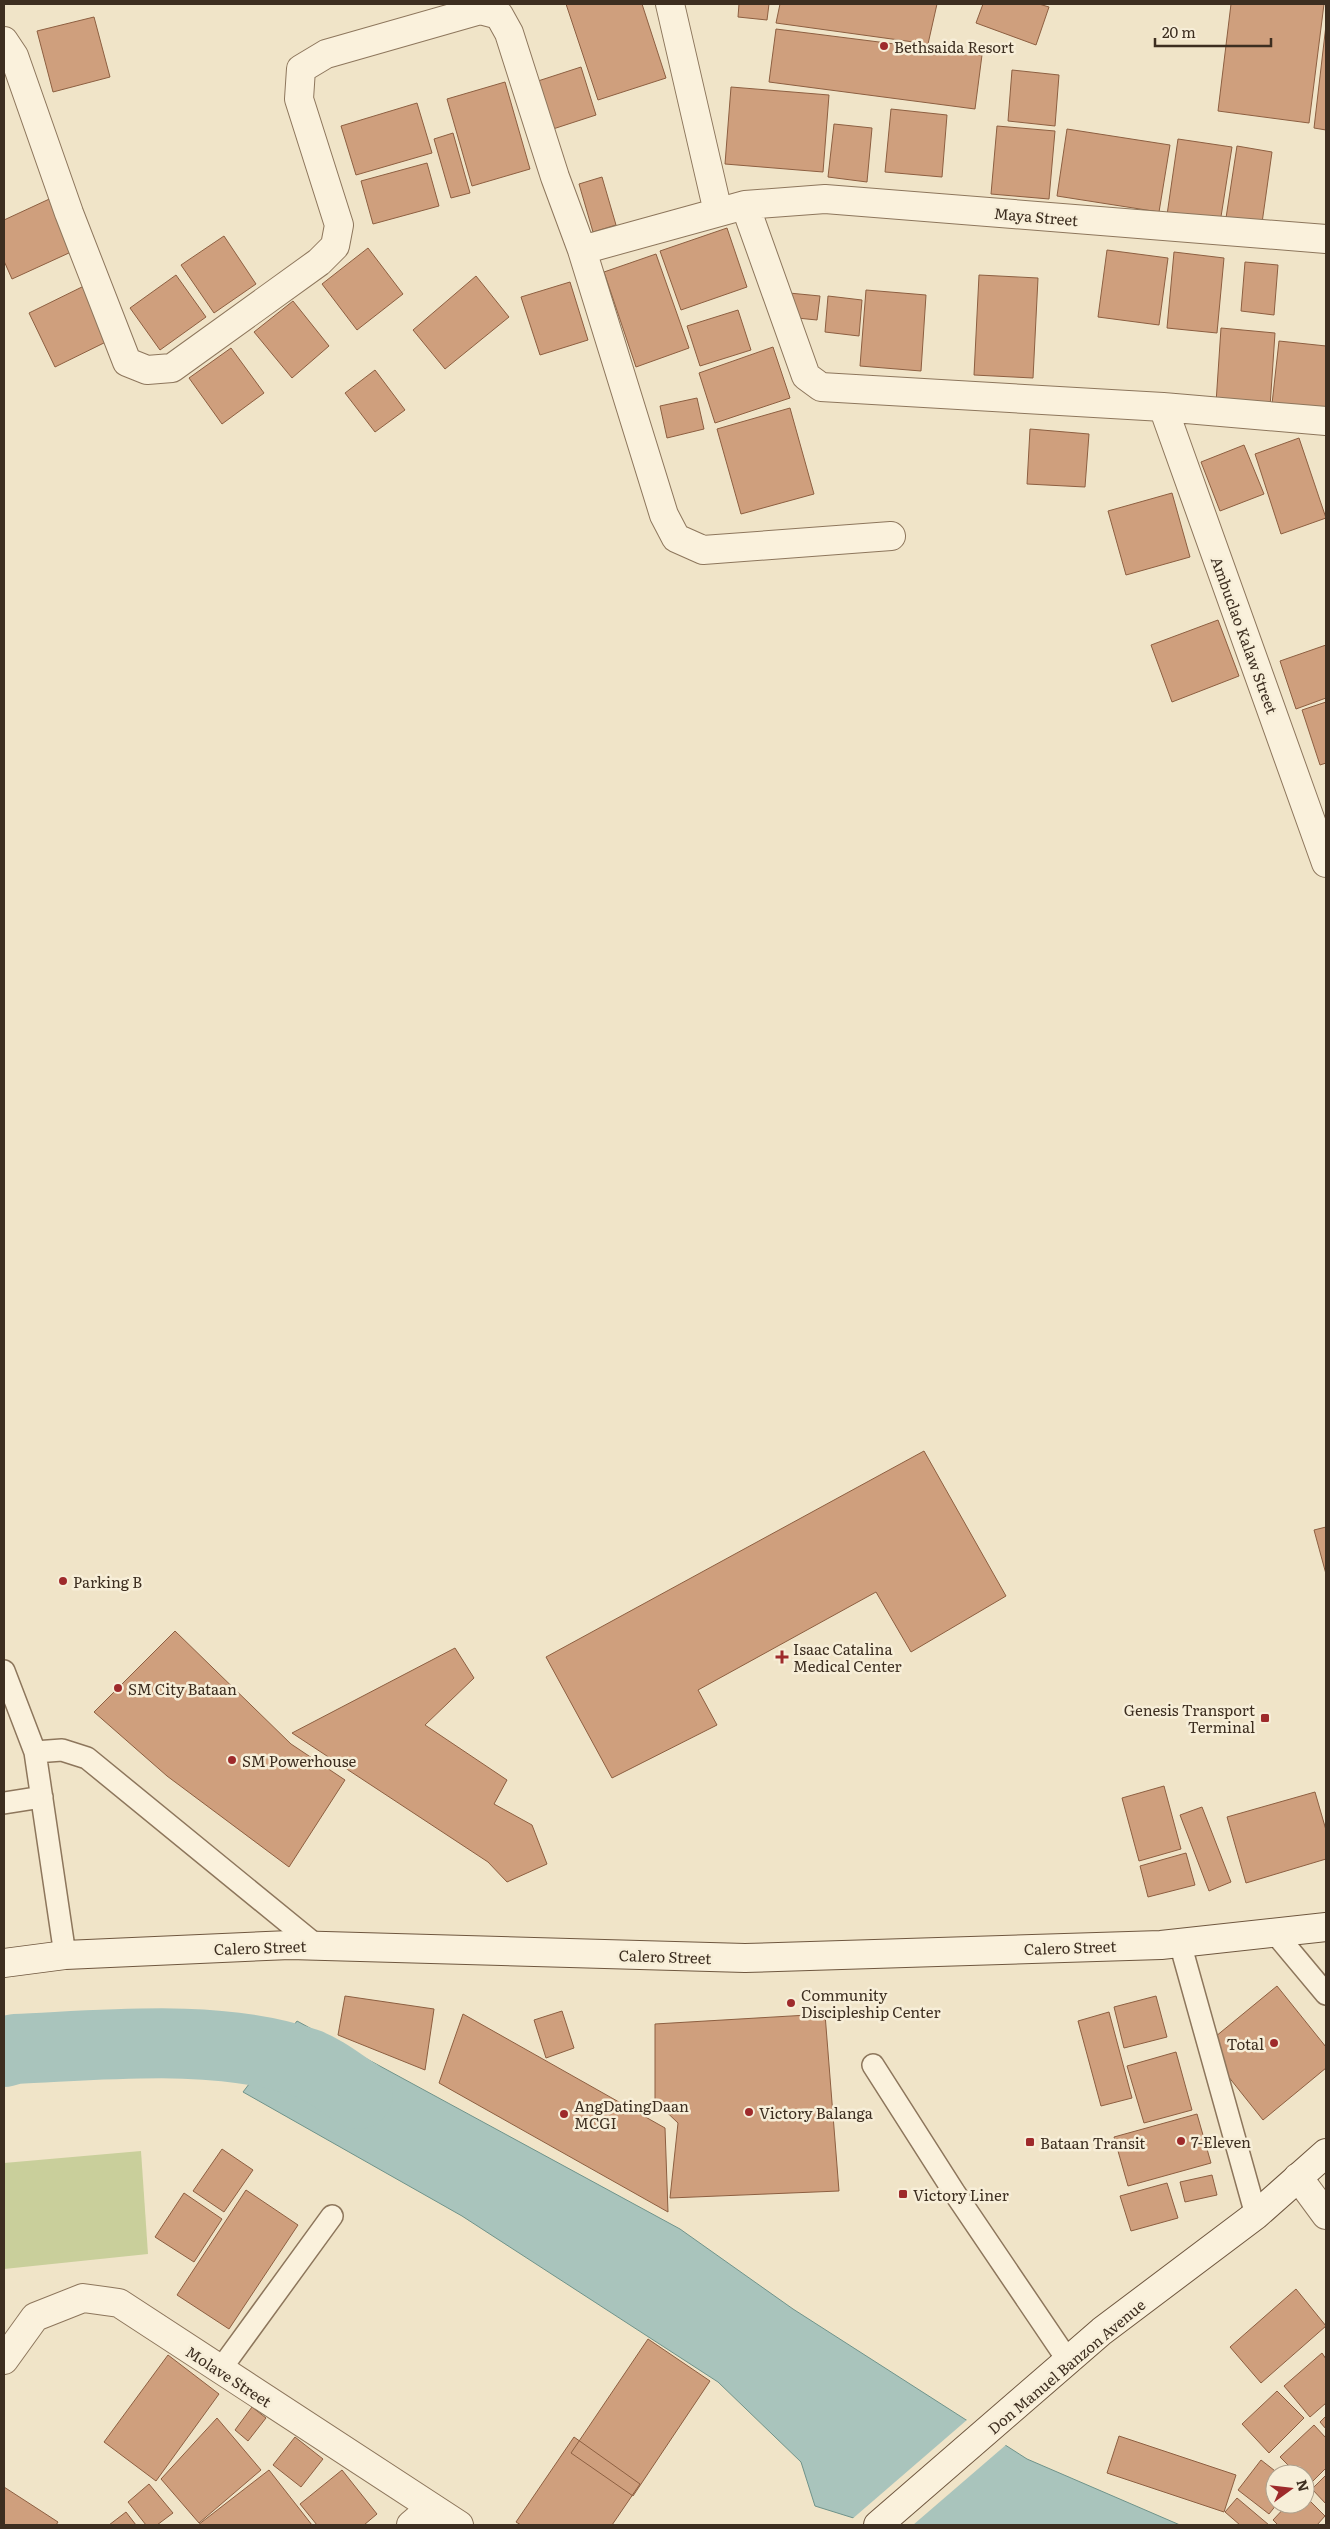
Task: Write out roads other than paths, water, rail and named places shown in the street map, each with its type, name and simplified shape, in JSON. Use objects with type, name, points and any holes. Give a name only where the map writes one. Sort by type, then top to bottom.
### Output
[{"type":"street","points":[[670,4],[718,212]]},
{"type":"street","points":[[4,41],[14,56],[70,213],[127,362],[147,370],[172,368],[319,262],[335,246],[339,225],[299,99],[301,69],[326,54],[480,10],[499,15],[509,33],[555,177],[582,250],[664,515],[676,538],[703,550],[891,536]]},
{"type":"street","name":"Maya Street","points":[[582,250],[745,205],[825,200],[1326,239]]},
{"type":"street","points":[[745,205],[806,376],[821,387],[1163,408],[1326,421]]},
{"type":"street","name":"Ambuclao Kalaw Street","points":[[1163,408],[1326,863]]},
{"type":"street","name":"Calero Street","points":[[4,1964],[65,1955],[317,1946],[745,1958],[1180,1943],[1326,1927]]},
{"type":"street","name":"Don Manuel Banzon Avenue","points":[[878,2525],[1069,2362],[1102,2331],[1256,2215],[1326,2153]]},
{"type":"street","points":[[1298,2178],[1326,2215]]},
{"type":"street","name":"Molave Street","points":[[4,2360],[35,2317],[84,2298],[119,2303],[220,2370],[421,2517],[458,2525]]},
{"type":"lane","points":[[4,1671],[36,1752],[65,1955]]},
{"type":"lane","points":[[36,1752],[62,1750],[87,1758],[317,1946]]},
{"type":"lane","points":[[4,1803],[42,1797]]},
{"type":"lane","points":[[1275,1933],[1326,1994]]},
{"type":"lane","points":[[1180,1943],[1256,2215]]},
{"type":"lane","points":[[873,2065],[954,2192],[1069,2362]]},
{"type":"lane","points":[[220,2370],[332,2216]]},
{"type":"water","points":[[297,2021],[680,2229],[793,2309],[1027,2459],[1180,2525],[876,2525],[815,2506],[801,2462],[718,2382],[462,2216],[243,2092]]},
{"type":"waterway","points":[[4,2052],[15,2049],[162,2043],[200,2044],[236,2048],[272,2054],[306,2063],[326,2073],[358,2094]]},
{"type":"place","name":"Bethsaida Resort","points":[[884,46]]},
{"type":"place","name":"Parking B","points":[[63,1581]]},
{"type":"place","name":"Isaac Catalina Medical Center","points":[[782,1657]]},
{"type":"place","name":"SM City Bataan","points":[[118,1688]]},
{"type":"place","name":"Genesis Transport Terminal","points":[[1265,1718]]},
{"type":"place","name":"SM Powerhouse","points":[[232,1760]]},
{"type":"place","name":"Community Discipleship Center","points":[[791,2003]]},
{"type":"place","name":"Total","points":[[1274,2043]]},
{"type":"place","name":"Victory Balanga","points":[[749,2112]]},
{"type":"place","name":"AngDatingDaan MCGI","points":[[564,2114]]},
{"type":"place","name":"7-Eleven","points":[[1181,2141]]},
{"type":"place","name":"Bataan Transit","points":[[1030,2142]]},
{"type":"place","name":"Victory Liner","points":[[903,2194]]}]
